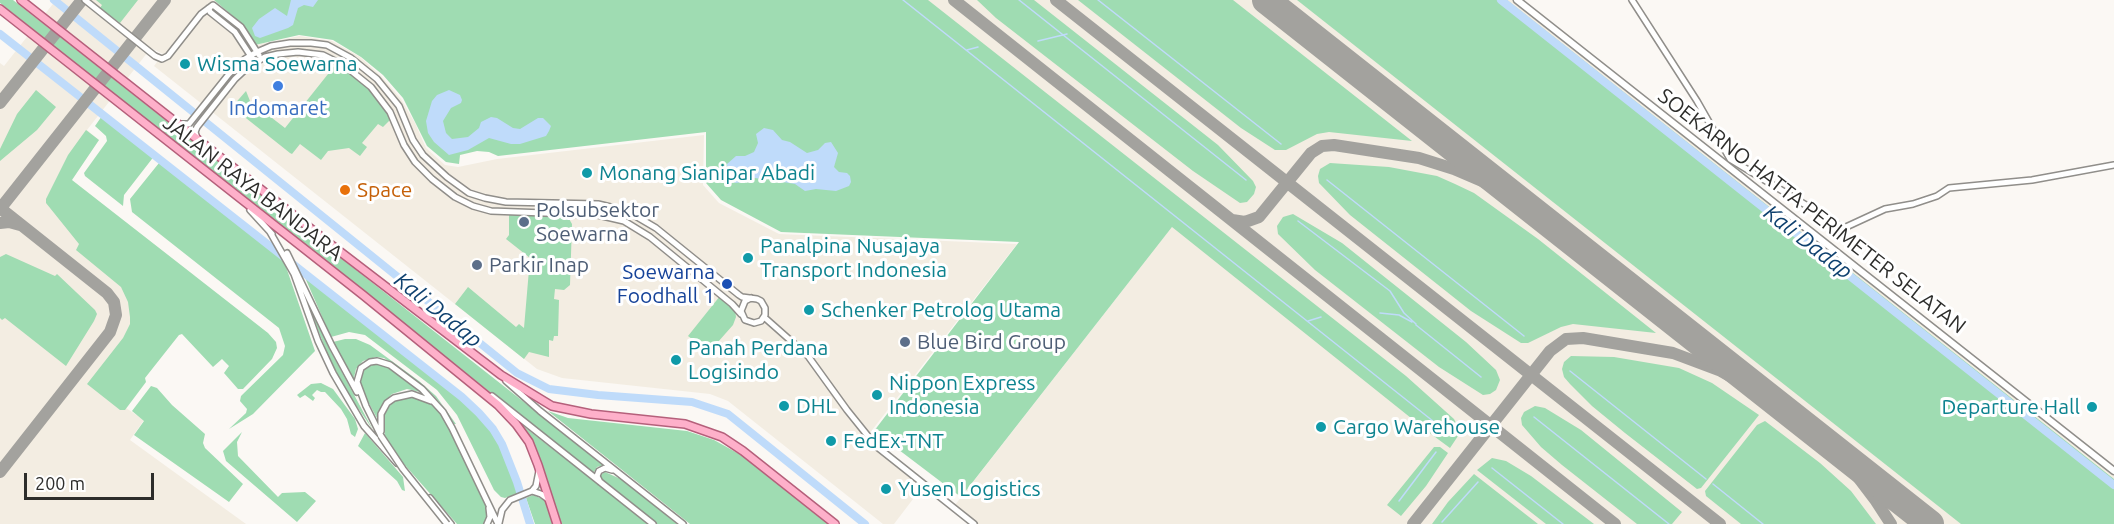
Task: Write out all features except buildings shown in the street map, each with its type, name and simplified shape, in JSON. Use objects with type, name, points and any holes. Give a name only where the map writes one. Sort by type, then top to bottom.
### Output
[{"type":"main road","name":"JALAN RAYA BANDARA","points":[[21,0],[501,375],[552,406],[591,414],[685,424],[722,437],[835,524]]},
{"type":"main road","name":"SOEKARNO HATTA PERIMETER SELATAN","points":[[1517,0],[2114,471]]},
{"type":"main road","name":"JALAN RAYA BANDARA","points":[[0,9],[485,393],[508,415],[523,434],[538,465],[557,524]]},
{"type":"street","points":[[85,0],[155,56],[162,59],[168,56],[201,14],[211,5],[215,5],[247,36],[261,59]]},
{"type":"street","points":[[1632,0],[1697,101],[1730,159],[1839,226],[1846,227],[1872,214],[1929,198],[1949,188],[2032,180],[2114,165]]},
{"type":"street","points":[[209,8],[210,12],[235,33],[255,62]]},
{"type":"street","points":[[178,124],[185,125],[191,122],[229,74],[257,52],[271,46],[290,43],[319,43],[333,48],[362,66],[385,87],[399,106],[413,140],[423,155],[469,193],[494,201],[598,204],[629,212],[656,228],[739,295],[759,300],[766,310],[764,317],[758,322],[751,323],[745,320],[732,304],[650,237],[624,221],[598,215],[506,213],[482,209],[464,202],[440,186],[415,162],[404,145],[385,103],[371,87],[345,66],[323,55],[278,54],[255,62],[235,79],[196,127],[195,132],[198,139]]},
{"type":"street","points":[[239,197],[270,232],[284,252],[342,367],[366,406]]},
{"type":"street","points":[[576,215],[577,204]]},
{"type":"street","points":[[624,221],[629,212]]},
{"type":"street","points":[[650,237],[656,228]]},
{"type":"street","points":[[302,287],[318,341],[355,412],[377,442],[419,486],[450,524]]},
{"type":"street","points":[[742,315],[743,304],[752,298]]},
{"type":"street","points":[[764,317],[808,356],[850,415],[876,446],[974,524]]},
{"type":"street","points":[[450,524],[403,469],[381,436],[366,406],[358,388],[357,378],[361,368],[370,362],[386,363],[422,389],[437,405],[456,435],[499,524]]},
{"type":"street","name":"JALAN RAYA BANDARA","points":[[501,375],[522,396],[683,524]]},
{"type":"street","points":[[399,465],[382,434],[381,417],[385,406],[394,398],[407,393],[422,396],[437,405]]},
{"type":"street","name":"JALAN RAYA BANDARA","points":[[485,393],[501,403],[653,524]]},
{"type":"street","points":[[456,435],[457,422]]},
{"type":"street","points":[[532,492],[539,474],[538,465]]},
{"type":"street","points":[[601,483],[597,476],[602,469],[612,470],[624,477]]},
{"type":"street","points":[[499,524],[502,510],[511,500],[532,492],[547,497],[551,506]]},
{"type":"street","points":[[486,498],[490,514],[487,524]]},
{"type":"street","points":[[961,524],[966,518]]},
{"type":"shaded area","points":[[56,0],[213,0],[239,22],[255,45],[300,36],[332,41],[360,57],[381,76],[401,99],[426,148],[445,165],[458,167],[497,159],[704,135],[703,185],[719,203],[779,234],[1017,244],[869,434],[882,448],[926,482],[894,524],[883,524],[728,401],[710,394],[562,378],[537,369],[154,66],[163,54],[151,48],[87,130],[99,140],[71,180],[195,276],[126,408],[144,420],[130,440],[246,524],[0,524],[0,63],[4,66]]},
{"type":"shaded area","points":[[887,0],[1514,0],[2114,473],[2114,524],[978,524],[955,505],[1175,223]]},
{"type":"green space","points":[[0,0],[13,0],[604,465],[597,467],[593,474],[0,3]]},
{"type":"green space","points":[[96,0],[138,0],[120,23],[100,8],[102,5]]},
{"type":"green space","points":[[214,0],[928,0],[1406,376],[1454,419],[1459,429],[1458,436],[1450,448],[1172,227],[961,497],[874,431],[1019,242],[781,232],[721,200],[706,183],[706,132],[498,156],[489,152],[477,151],[460,155],[459,164],[446,162],[427,146],[403,98],[383,75],[361,57],[333,40],[299,35],[255,45],[240,22]]},
{"type":"green space","points":[[977,0],[1034,0],[1218,145],[1253,181],[1256,187],[1254,194],[1247,202],[1240,203],[1193,171],[996,18]]},
{"type":"green space","points":[[1078,0],[1233,0],[1412,141],[1329,132],[1317,134],[1286,150],[1275,150],[1241,128]]},
{"type":"green space","points":[[1297,0],[1507,0],[2114,479],[2114,524],[1961,524]]},
{"type":"green space","points":[[336,64],[374,94],[383,104],[391,119],[383,127],[378,124],[362,143],[367,147],[360,156],[349,148],[328,151],[321,160],[300,144],[292,154],[232,107],[246,91],[250,101],[285,128]]},
{"type":"green space","points":[[36,90],[56,107],[37,130],[0,161],[0,149],[17,114]]},
{"type":"green space","points":[[104,113],[155,155],[124,195],[123,206],[84,173],[107,141],[106,136],[95,126]]},
{"type":"green space","points":[[86,130],[99,140],[72,180],[268,333],[276,342],[277,348],[272,359],[243,389],[238,389],[224,373],[229,366],[222,359],[213,367],[182,334],[145,378],[146,382],[125,410],[120,410],[87,384],[123,338],[130,324],[130,317],[128,302],[121,287],[76,250],[79,244],[46,203],[68,155]]},
{"type":"green space","points":[[159,163],[284,261],[315,351],[253,414],[229,429],[246,413],[247,409],[240,401],[241,396],[283,355],[285,346],[279,328],[132,212],[130,199]]},
{"type":"green space","points":[[1330,163],[1389,167],[1437,176],[1474,193],[1538,239],[1656,333],[1573,324],[1561,327],[1528,343],[1521,343],[1471,311],[1350,215],[1319,183],[1320,169]]},
{"type":"green space","points":[[1293,214],[1342,243],[1466,342],[1496,370],[1500,380],[1496,390],[1483,395],[1439,367],[1315,270],[1278,234],[1277,226],[1283,217]]},
{"type":"green space","points":[[509,215],[568,217],[572,224],[570,285],[564,290],[555,289],[554,299],[559,300],[558,336],[554,336],[553,341],[549,340],[549,357],[529,352],[524,359],[455,304],[468,287],[516,327],[519,324],[524,328],[530,258],[506,239],[509,235]]},
{"type":"green space","points":[[6,254],[55,276],[57,274],[95,310],[97,314],[94,321],[66,366],[5,318],[2,320],[0,318],[0,257]]},
{"type":"green space","points":[[303,273],[479,413],[500,444],[518,493],[505,498],[494,490],[457,415],[437,390],[365,335],[349,332],[331,337]]},
{"type":"green space","points":[[301,287],[331,352],[373,430],[347,392],[330,360]]},
{"type":"green space","points":[[720,296],[735,310],[736,317],[733,325],[708,351],[688,336]]},
{"type":"green space","points":[[356,339],[370,345],[419,381],[436,396],[456,424],[428,390],[384,358],[376,357],[363,361],[356,369],[353,382],[333,342]]},
{"type":"green space","points":[[1571,356],[1614,357],[1679,368],[1712,383],[1759,415],[1701,488],[1697,489],[1592,406],[1570,384],[1564,377],[1562,369],[1564,362]]},
{"type":"green space","points":[[378,363],[389,367],[425,393],[407,389],[392,394],[383,404],[378,420],[359,385],[360,373],[364,368]]},
{"type":"green space","points":[[321,383],[333,389],[355,419],[358,429],[355,437],[351,434],[347,419],[341,409],[325,392],[317,390],[312,395],[315,398],[313,401],[305,395],[300,398],[297,395],[311,384]]},
{"type":"green space","points":[[151,386],[157,388],[172,405],[205,434],[203,443],[205,448],[243,484],[229,502],[134,435],[144,421],[132,411]]},
{"type":"green space","points":[[412,396],[426,400],[447,422],[486,505],[488,513],[484,524],[457,524],[403,463],[385,436],[383,420],[386,410],[396,399]]},
{"type":"green space","points":[[1535,406],[1545,408],[1581,430],[1682,512],[1672,524],[1637,524],[1541,447],[1522,425],[1521,418],[1524,412]]},
{"type":"green space","points":[[548,411],[568,418],[687,431],[714,440],[741,455],[828,524],[690,524]]},
{"type":"green space","points":[[1765,421],[1820,463],[1851,491],[1876,524],[1741,524],[1706,496],[1705,491],[1757,425]]},
{"type":"green space","points":[[520,424],[649,524],[560,524],[527,436]]},
{"type":"green space","points":[[242,432],[237,442],[238,456],[278,497],[282,493],[305,492],[316,501],[297,522],[226,461],[223,451]]},
{"type":"green space","points":[[365,433],[403,477],[405,491],[358,446]]},
{"type":"green space","points":[[1434,447],[1440,447],[1448,453],[1426,486],[1401,516],[1387,505]]},
{"type":"green space","points":[[1492,458],[1506,461],[1531,476],[1594,524],[1546,524],[1477,470]]},
{"type":"green space","points":[[605,472],[623,480],[677,524],[656,524],[602,481],[600,475]]},
{"type":"green space","points":[[1474,474],[1538,524],[1432,524],[1448,502]]},
{"type":"green space","points":[[533,495],[545,500],[554,524],[535,524],[526,498]]},
{"type":"water","points":[[291,0],[318,0],[313,7],[304,5],[298,8],[293,25],[288,28],[260,38],[255,36],[252,28],[259,19],[275,8],[287,16]]},
{"type":"water","points":[[449,90],[460,95],[462,100],[461,103],[451,108],[443,121],[446,133],[452,139],[468,137],[479,128],[481,122],[491,117],[513,128],[520,129],[538,118],[543,118],[551,126],[546,136],[520,144],[489,138],[468,150],[449,155],[434,142],[428,133],[426,121],[432,101],[437,95]]},
{"type":"water","points":[[764,128],[773,130],[782,140],[790,142],[807,153],[818,150],[825,143],[831,142],[838,153],[834,167],[839,172],[850,176],[849,186],[836,191],[816,189],[805,191],[795,184],[783,182],[776,177],[762,179],[748,177],[744,182],[735,183],[728,174],[727,164],[736,156],[745,156],[754,152],[758,143],[756,134]]},
{"type":"waterway","name":"Kali Dadap","points":[[54,0],[517,373],[549,389],[692,402],[728,414],[865,524]]},
{"type":"waterway","points":[[903,0],[1448,433]]},
{"type":"waterway","points":[[1019,0],[1246,180]]},
{"type":"waterway","points":[[1098,0],[1281,144]]},
{"type":"waterway","name":"Kali Dadap","points":[[1501,0],[2114,485]]},
{"type":"waterway","name":"Kali Dadap","points":[[0,34],[462,397],[493,429],[502,444],[530,524]]},
{"type":"waterway","points":[[1038,41],[1067,34]]},
{"type":"waterway","points":[[967,50],[978,47]]},
{"type":"waterway","points":[[1327,180],[1524,336]]},
{"type":"waterway","points":[[1298,221],[1390,291],[1404,313],[1416,324]]},
{"type":"waterway","points":[[1380,313],[1399,315],[1412,322]]},
{"type":"waterway","points":[[1308,321],[1321,317]]},
{"type":"waterway","points":[[1416,325],[1481,377]]},
{"type":"waterway","points":[[1570,371],[1706,479]]},
{"type":"waterway","points":[[1534,417],[1669,524]]},
{"type":"waterway","points":[[1399,501],[1436,452]]},
{"type":"waterway","points":[[1492,468],[1563,524]]},
{"type":"waterway","points":[[1442,522],[1478,482]]},
{"type":"waterway","points":[[1713,484],[1763,524]]},
{"type":"taxiway","points":[[0,103],[82,0]]},
{"type":"taxiway","points":[[0,209],[165,0]]},
{"type":"taxiway","points":[[954,0],[1615,524]]},
{"type":"taxiway","points":[[1056,0],[1720,524]]},
{"type":"taxiway","points":[[1232,220],[1245,222],[1259,217],[1311,153],[1322,146],[1334,145],[1419,158],[1454,169],[1482,181],[1527,206]]},
{"type":"taxiway","points":[[0,208],[107,293],[114,302],[116,315],[110,332],[0,472]]},
{"type":"taxiway","points":[[0,223],[9,222],[20,225]]},
{"type":"taxiway","points":[[1413,524],[1550,351],[1566,339],[1583,338],[1673,353],[1721,371],[1774,401]]},
{"type":"taxiway","points":[[1806,426],[1851,468],[1891,524]]},
{"type":"runway","points":[[1266,0],[1930,524]]},
{"type":"place","name":"Wisma Soewarna","points":[[185,64]]},
{"type":"place","name":"Indomaret","points":[[278,86]]},
{"type":"place","name":"Monang Sianipar Abadi","points":[[587,173]]},
{"type":"place","name":"Space","points":[[345,190]]},
{"type":"place","name":"Polsubsektor Soewarna","points":[[524,222]]},
{"type":"place","name":"Panalpina Nusajaya Transport Indonesia","points":[[748,258]]},
{"type":"place","name":"Parkir Inap","points":[[477,265]]},
{"type":"place","name":"Soewarna Foodhall 1","points":[[727,284]]},
{"type":"place","name":"Schenker Petrolog Utama","points":[[809,310]]},
{"type":"place","name":"Blue Bird Group","points":[[905,342]]},
{"type":"place","name":"Panah Perdana Logisindo","points":[[676,360]]},
{"type":"place","name":"Nippon Express Indonesia","points":[[877,395]]},
{"type":"place","name":"DHL","points":[[784,406]]},
{"type":"place","name":"Departure Hall","points":[[2092,407]]},
{"type":"place","name":"Cargo Warehouse","points":[[1321,427]]},
{"type":"place","name":"FedEx-TNT","points":[[831,441]]},
{"type":"place","name":"Yusen Logistics","points":[[886,489]]}]
